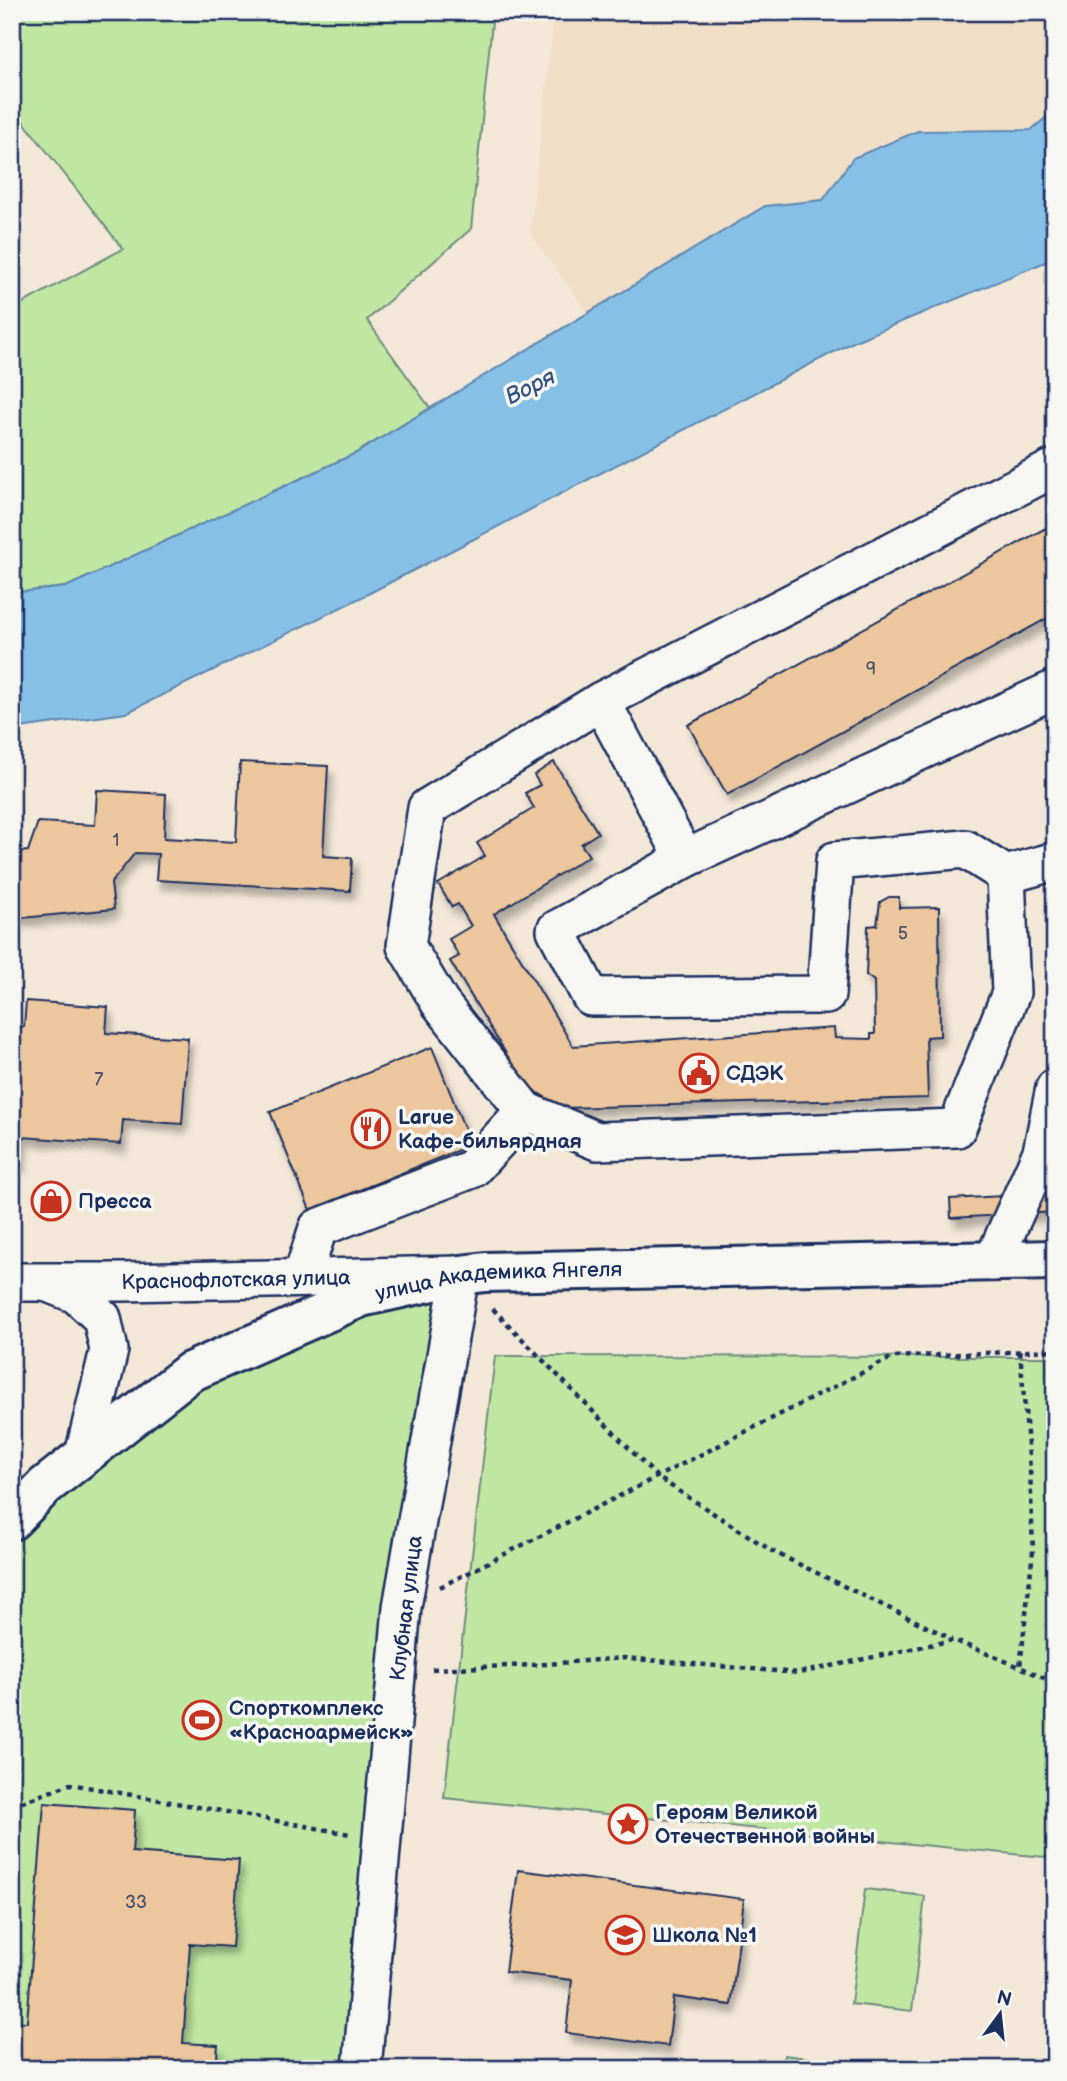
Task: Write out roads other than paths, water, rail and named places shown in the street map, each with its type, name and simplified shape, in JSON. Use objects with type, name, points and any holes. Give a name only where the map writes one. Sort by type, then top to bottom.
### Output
[{"type":"main road","name":"улица Академика Янгеля","points":[[12,1520],[45,1486],[190,1372],[360,1297],[460,1275],[486,1272],[1055,1260]]},
{"type":"street","points":[[1006,876],[1011,993],[957,1128],[597,1141],[525,1111],[440,1003],[406,946],[428,808],[601,701],[1052,469],[1055,470]]},
{"type":"street","points":[[1006,876],[965,849],[835,861],[826,995],[591,997],[556,930],[685,859],[1055,689]]},
{"type":"street","points":[[601,701],[685,859]]},
{"type":"street","points":[[1006,876],[1055,861]]},
{"type":"street","points":[[993,1262],[1042,1152],[1055,1088]]},
{"type":"street","points":[[303,1278],[318,1228],[472,1169],[525,1111]]},
{"type":"street","name":"Краснофлотская улица","points":[[28,1282],[460,1275]]},
{"type":"street","name":"Клубная улица","points":[[362,2069],[402,1607],[460,1275]]},
{"type":"street","points":[[28,1282],[76,1294],[102,1318],[108,1350],[84,1455]]},
{"type":"water","name":"Воря","points":[[1055,110],[1055,258],[855,341],[364,596],[126,713],[12,729],[12,593],[66,587],[356,453],[765,206],[823,200],[853,158],[918,131],[1031,130]]},
{"type":"place","name":"СДЭК","points":[[699,1073]]},
{"type":"place","name":"Larue Кафе-бильярдная","points":[[371,1129]]},
{"type":"place","name":"Пресса","points":[[51,1201]]},
{"type":"place","name":"Спорткомплекс «Красноармейск»","points":[[202,1720]]},
{"type":"place","name":"Героям Великой Отечественной войны","points":[[628,1824]]},
{"type":"place","name":"Школа №1","points":[[625,1935]]}]
